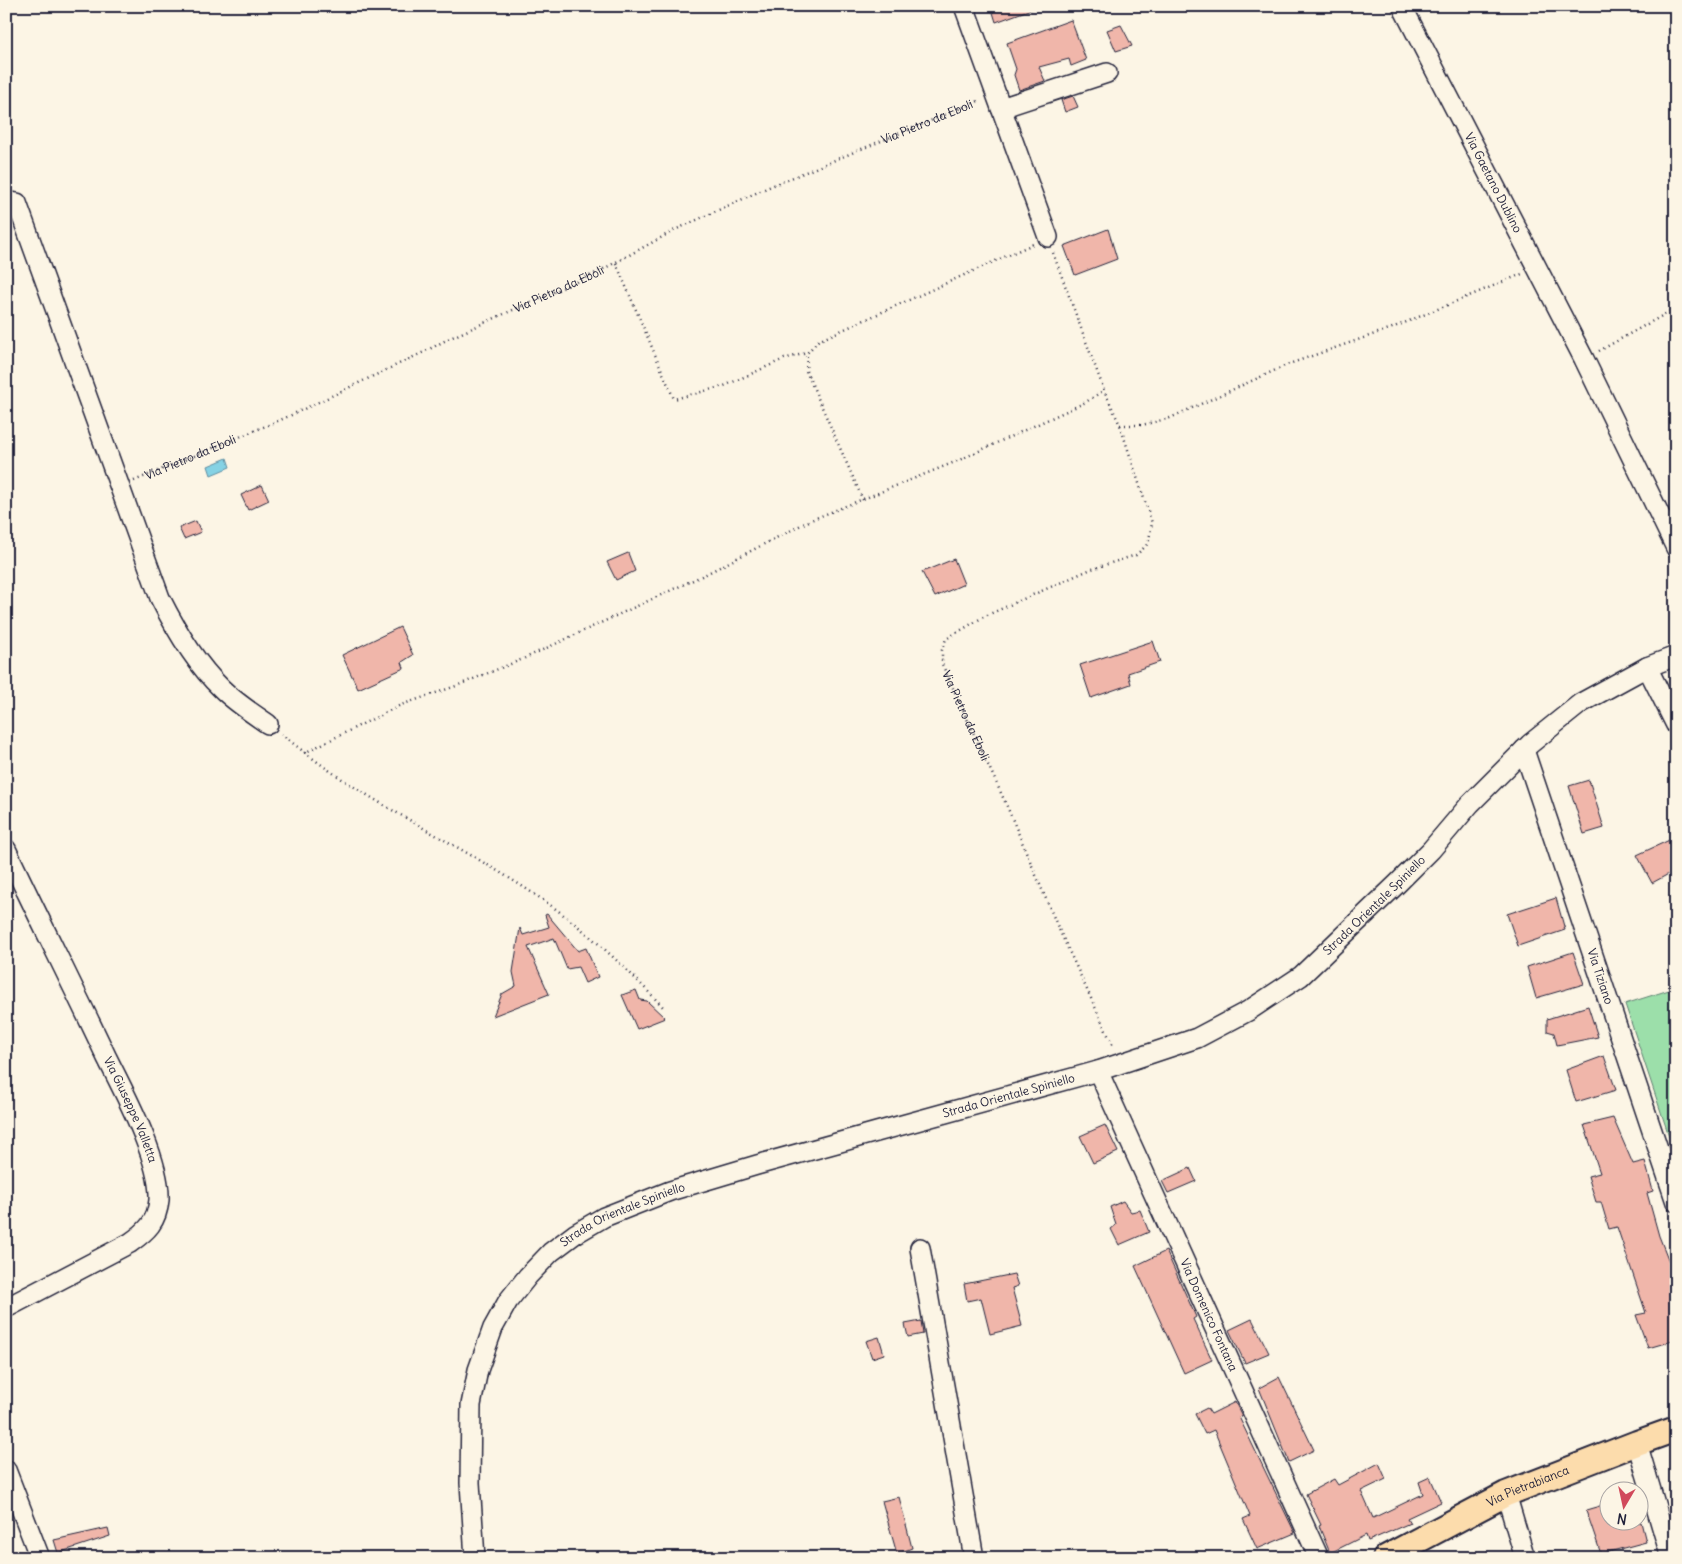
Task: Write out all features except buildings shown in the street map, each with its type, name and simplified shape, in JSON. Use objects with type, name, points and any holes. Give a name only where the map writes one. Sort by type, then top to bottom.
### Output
[{"type":"main road","name":"Via Pietrabianca","points":[[1396,1555],[1506,1494],[1676,1429]]},
{"type":"street","points":[[964,6],[1048,237]]},
{"type":"street","name":"Via Gaetano Dublino","points":[[1402,6],[1584,360],[1676,548]]},
{"type":"street","points":[[999,101],[1107,73]]},
{"type":"street","points":[[11,202],[121,486],[160,598],[174,626],[211,678],[233,698],[268,724]]},
{"type":"street","name":"Strada Orientale Spiniello","points":[[476,1558],[470,1483],[471,1405],[478,1370],[493,1328],[508,1301],[551,1252],[575,1234],[604,1217],[670,1190],[757,1164],[1098,1071],[1197,1038],[1248,1011],[1301,976],[1397,884],[1470,804],[1524,750],[1581,703],[1647,667],[1676,656]]},
{"type":"street","points":[[1647,667],[1676,725]]},
{"type":"street","name":"Via Tiziano","points":[[1524,750],[1676,1202]]},
{"type":"street","name":"Via Giuseppe Valletta","points":[[6,849],[136,1119],[157,1178],[159,1201],[155,1218],[146,1231],[130,1243],[6,1308]]},
{"type":"street","name":"Via Domenico Fontana","points":[[1098,1071],[1319,1558]]},
{"type":"street","points":[[920,1248],[974,1558]]},
{"type":"street","points":[[1636,1443],[1671,1558]]},
{"type":"street","points":[[6,1470],[40,1558]]},
{"type":"street","points":[[1506,1494],[1525,1558]]},
{"type":"path","name":"Via Pietro da Eboli","points":[[121,486],[285,418],[448,339],[596,273],[677,229],[769,187],[999,101]]},
{"type":"path","name":"Via Pietro da Eboli","points":[[1048,237],[1104,390],[1120,426],[1152,523],[1152,532],[1146,546],[1136,555],[1089,570],[985,616],[946,639],[942,650],[942,664],[1006,804],[1057,925],[1121,1063]]},
{"type":"path","points":[[616,262],[674,398],[724,386],[784,359],[807,353],[818,341],[1048,237]]},
{"type":"path","points":[[1120,426],[1142,425],[1170,418],[1289,364],[1392,328],[1537,268]]},
{"type":"path","points":[[1584,360],[1676,308]]},
{"type":"path","points":[[807,353],[806,371],[863,500]]},
{"type":"path","points":[[304,753],[401,705],[456,686],[523,659],[706,574],[811,520],[955,462],[1086,402],[1104,390]]},
{"type":"path","points":[[268,724],[337,776],[442,838],[552,907],[586,933],[631,973],[665,1009]]},
{"type":"green space","points":[[1669,990],[1676,1011],[1676,1157],[1625,1004]]},
{"type":"water","points":[[227,458],[230,467],[211,475],[208,466]]}]
